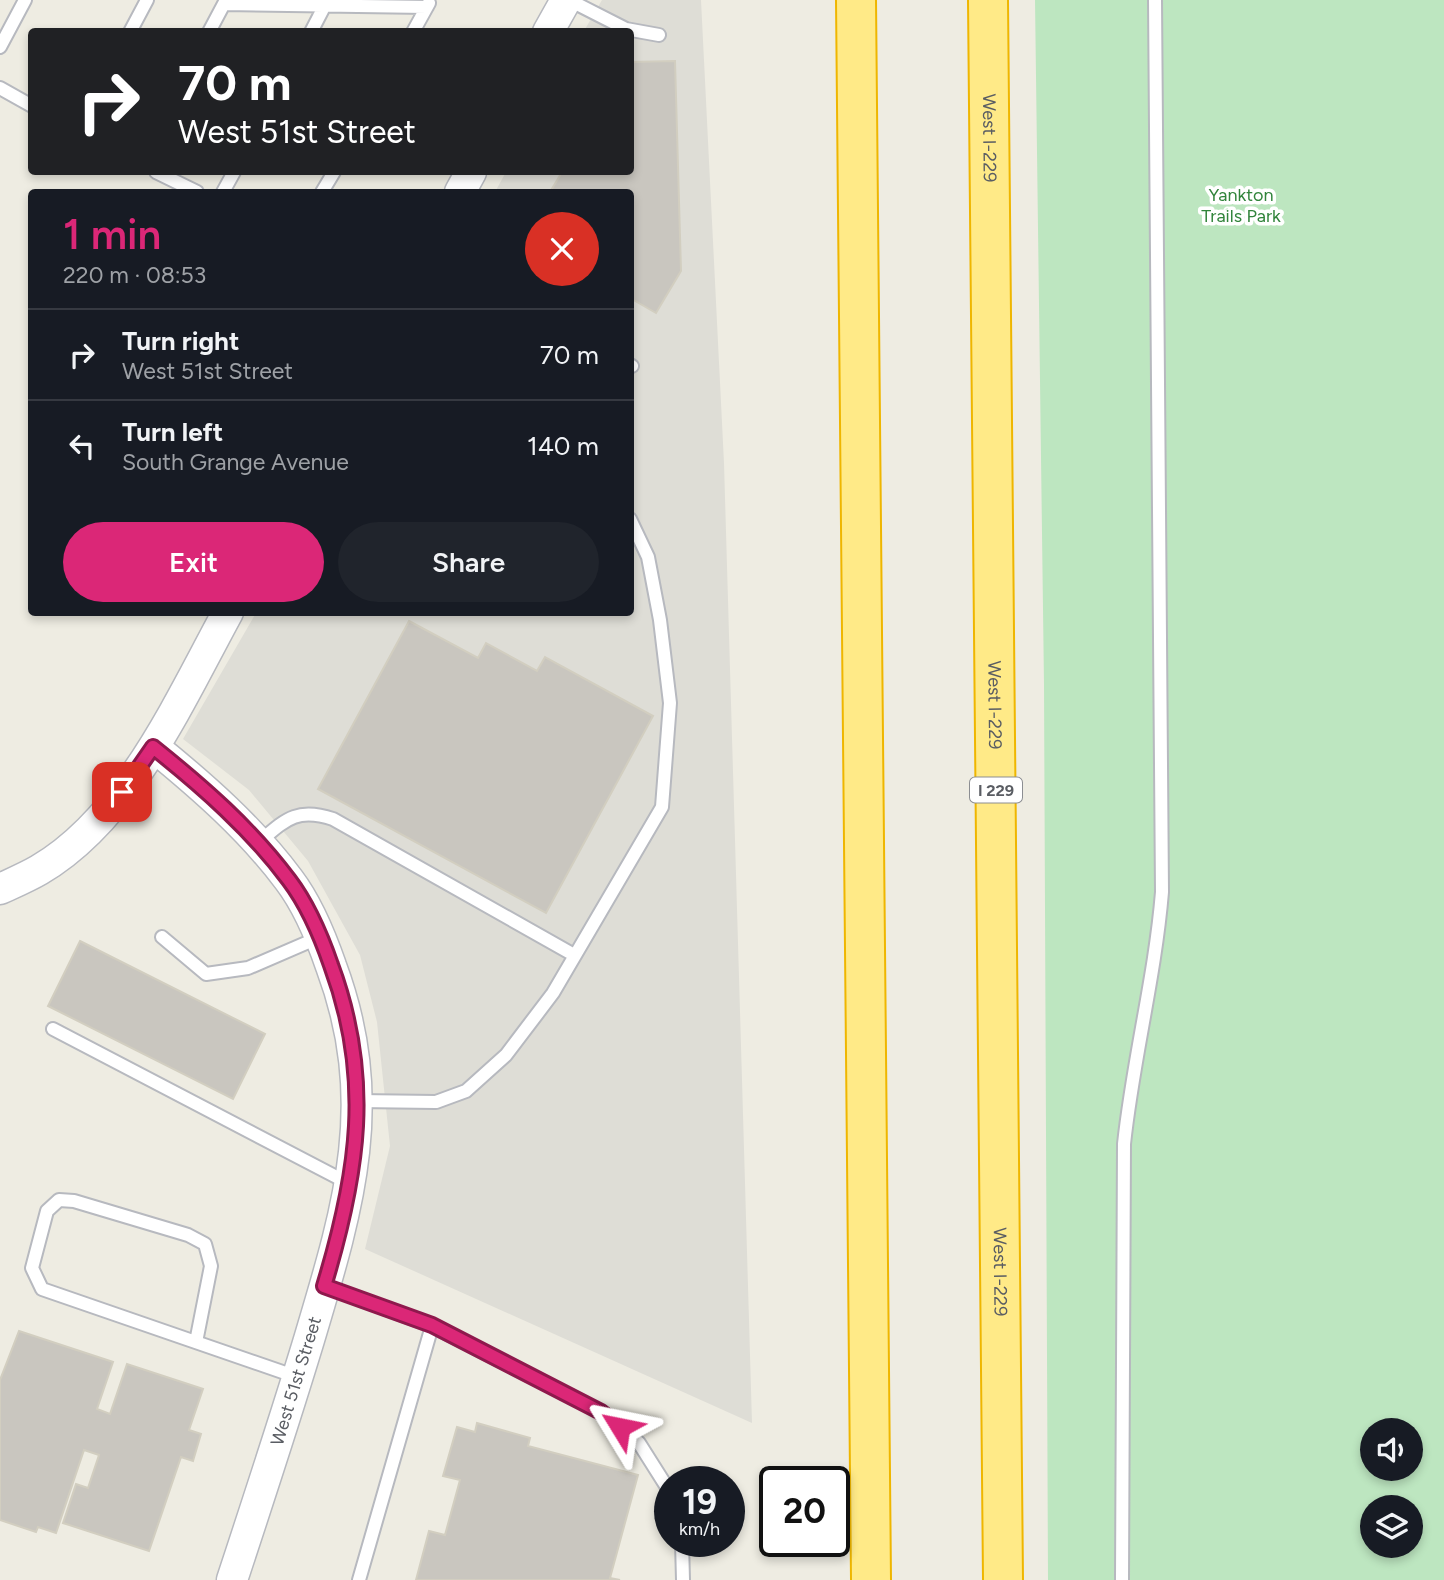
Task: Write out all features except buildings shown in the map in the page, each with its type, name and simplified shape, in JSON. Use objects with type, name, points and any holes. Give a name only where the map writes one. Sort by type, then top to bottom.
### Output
[{"type":"highway","points":[[856,0],[871,1580]]},
{"type":"highway","name":"West I-229","points":[[988,0],[1003,1580]]},
{"type":"street","points":[[550,28],[568,0]]},
{"type":"street","points":[[0,889],[40,870],[82,836],[122,792],[153,747],[226,616]]},
{"type":"street","name":"West 51st Street","points":[[153,747],[200,784],[258,843],[291,882],[321,937],[344,999],[357,1066],[358,1129],[350,1184],[297,1377],[232,1580]]},
{"type":"lane","points":[[0,47],[25,0]]},
{"type":"lane","points":[[132,28],[147,0]]},
{"type":"lane","points":[[568,0],[624,28]]},
{"type":"lane","points":[[1122,1580],[1124,1144],[1129,1096],[1158,939],[1162,892],[1155,0]]},
{"type":"lane","points":[[211,28],[225,2],[429,4]]},
{"type":"lane","points":[[415,28],[429,4]]},
{"type":"lane","points":[[313,28],[325,5]]},
{"type":"lane","points":[[634,30],[659,35]]},
{"type":"lane","points":[[0,88],[28,104]]},
{"type":"lane","points":[[162,175],[191,189]]},
{"type":"lane","points":[[358,1101],[436,1101],[466,1091],[506,1055],[553,993],[662,807],[670,703],[660,620],[648,557],[634,527]]},
{"type":"lane","points":[[258,843],[293,816],[315,813],[333,819],[574,955]]},
{"type":"lane","points":[[162,937],[206,974],[248,968],[321,937]]},
{"type":"lane","points":[[53,1029],[350,1184]]},
{"type":"lane","points":[[196,1342],[211,1266],[205,1244],[188,1236],[74,1201],[59,1200],[47,1211],[32,1268],[42,1289],[297,1377]]},
{"type":"lane","points":[[324,1286],[432,1325],[601,1412],[639,1443],[654,1467]]},
{"type":"lane","points":[[359,1580],[432,1325]]},
{"type":"lane","points":[[682,1557],[683,1580]]},
{"type":"shaded area","points":[[602,0],[701,0],[724,463],[752,1423],[365,1249],[390,1146],[377,1022],[360,955],[308,861],[249,790],[183,739],[254,616],[634,616],[634,189],[497,189],[504,175],[634,175],[634,28],[586,28]]},
{"type":"green space","name":"Yankton Trails Park","points":[[1035,0],[1444,0],[1444,1580],[1048,1580],[1044,685]]},
{"type":"route","points":[[122,792],[153,747],[200,784],[251,834],[291,882],[321,937],[344,999],[357,1066],[358,1101],[354,1169],[340,1233],[324,1286],[432,1325],[601,1412],[620,1427]]}]
